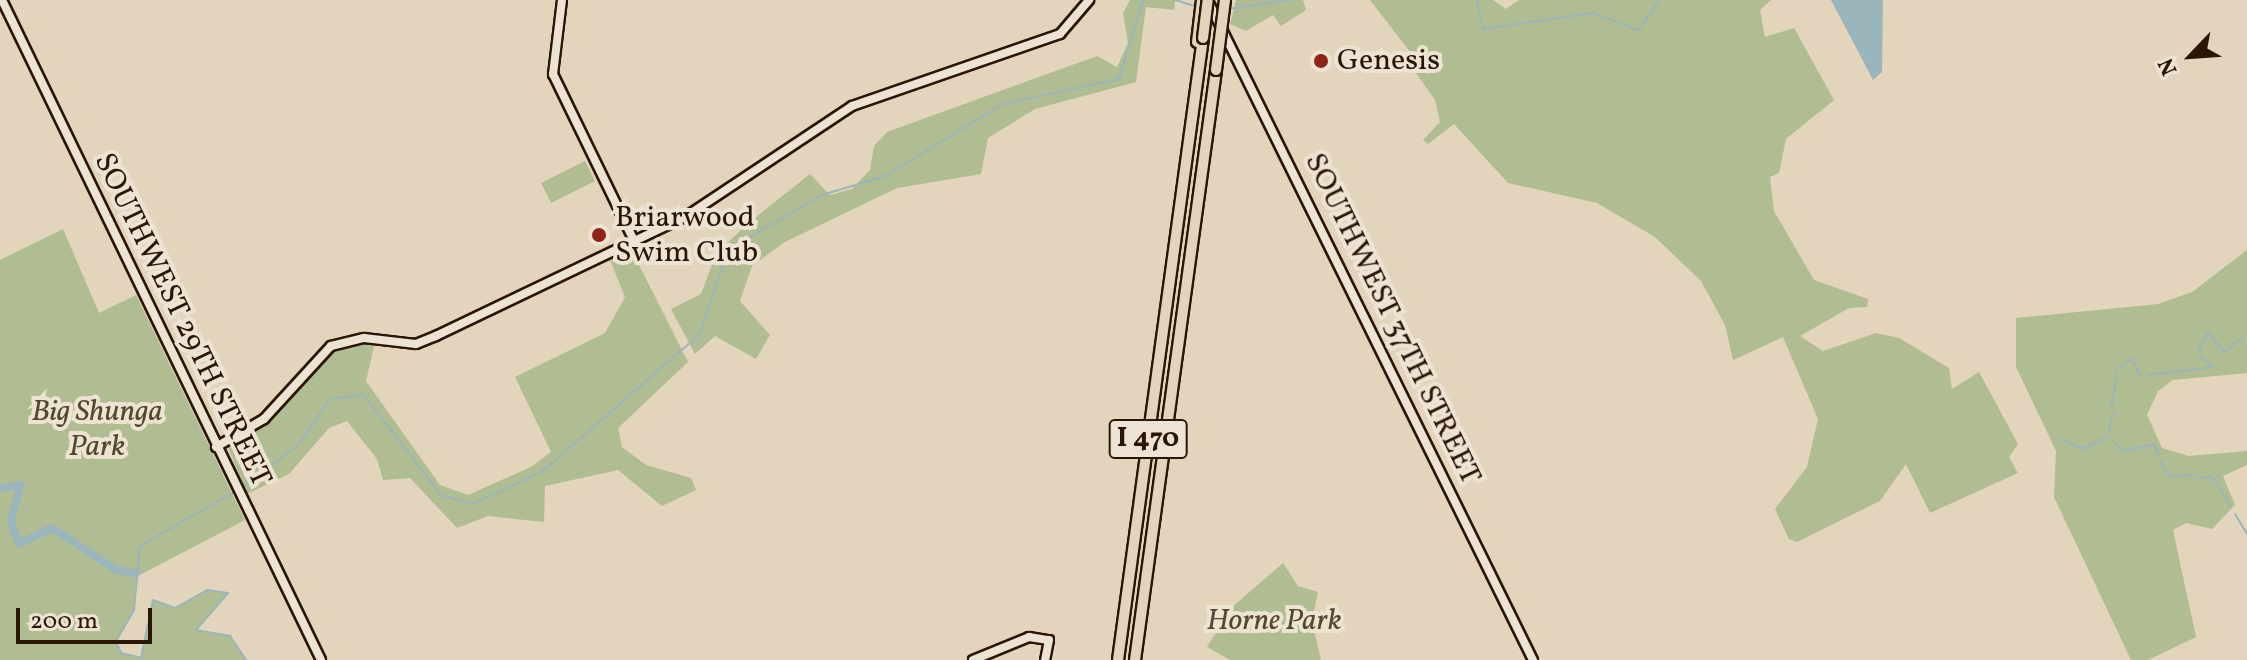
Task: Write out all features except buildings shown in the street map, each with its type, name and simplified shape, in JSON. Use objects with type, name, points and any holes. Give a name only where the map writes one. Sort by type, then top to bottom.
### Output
[{"type":"highway","name":"I 470","points":[[1118,660],[1206,0]]},
{"type":"highway","name":"I 470","points":[[1135,660],[1225,0]]},
{"type":"main road","name":"SOUTHWEST 29TH STREET","points":[[2,0],[321,660]]},
{"type":"main road","points":[[562,0],[553,74],[635,243]]},
{"type":"main road","points":[[216,447],[264,419],[312,361],[339,342],[416,344],[635,243],[852,106],[1051,38],[1089,0]]},
{"type":"main road","name":"SOUTHWEST 37TH STREET","points":[[1206,0],[1533,660]]},
{"type":"main road","points":[[973,660],[1023,638],[1049,640],[1045,660]]},
{"type":"green space","points":[[1130,0],[1175,0],[1174,10],[1146,7],[1136,82],[1035,109],[988,138],[981,174],[897,188],[785,242],[752,266],[740,301],[770,335],[756,359],[715,336],[695,354],[671,309],[701,294],[716,254],[746,225],[810,174],[830,195],[852,189],[870,170],[874,146],[887,132],[1097,56],[1117,67],[1128,43],[1123,13]]},
{"type":"green space","points":[[1236,0],[1303,0],[1306,10],[1281,26],[1273,15],[1246,31],[1230,24]]},
{"type":"green space","points":[[1370,0],[1493,0],[1506,9],[1519,0],[1771,0],[1760,10],[1765,37],[1794,28],[1834,100],[1786,139],[1779,173],[1770,177],[1774,211],[1814,280],[1868,299],[1867,307],[1849,308],[1800,336],[1823,351],[1876,333],[1899,338],[1949,368],[1952,389],[1979,372],[2018,444],[2009,457],[2018,473],[1930,513],[1906,464],[1880,501],[1797,542],[1789,539],[1775,509],[1807,467],[1818,419],[1783,337],[1733,360],[1725,325],[1701,281],[1655,237],[1597,203],[1508,183],[1454,124],[1428,144],[1423,140],[1440,122],[1435,100],[1411,66],[1414,57]]},
{"type":"green space","points":[[585,161],[595,181],[551,203],[541,183]]},
{"type":"green space","name":"Big Shunga Park","points":[[63,229],[99,313],[136,295],[245,520],[136,577],[134,610],[116,641],[121,653],[141,657],[153,600],[175,608],[207,590],[228,593],[196,630],[230,636],[246,660],[0,660],[0,260]]},
{"type":"green space","points":[[2247,250],[2247,373],[2173,380],[2158,391],[2147,415],[2162,448],[2189,456],[2247,451],[2247,465],[2223,476],[2235,505],[2212,529],[2186,523],[2173,530],[2196,637],[2148,660],[2131,660],[2054,497],[2056,451],[2016,367],[2016,318],[2158,304],[2192,292]]},
{"type":"green space","points":[[632,251],[688,362],[618,428],[622,447],[646,465],[691,478],[696,490],[662,506],[618,470],[545,486],[544,522],[488,516],[457,528],[410,478],[383,480],[377,459],[347,421],[329,428],[289,474],[247,494],[227,445],[264,423],[329,353],[360,342],[375,342],[366,381],[440,485],[468,495],[531,467],[551,452],[515,377],[605,333],[625,297],[610,260]]},
{"type":"green space","name":"Horne Park","points":[[1283,563],[1298,586],[1318,592],[1312,621],[1321,660],[1230,660],[1207,647],[1231,608]]},
{"type":"water","points":[[1831,0],[1883,0],[1882,72],[1873,80]]},
{"type":"waterway","points":[[242,488],[299,444],[330,399],[364,395],[441,495],[473,504],[543,471],[699,335],[729,249],[822,195],[885,176],[1003,104],[1119,79],[1143,0]]},
{"type":"waterway","points":[[1175,0],[1198,7]]},
{"type":"waterway","points":[[1228,9],[1289,0]]},
{"type":"waterway","points":[[1477,0],[1483,29],[1593,13],[1638,30],[1660,0]]},
{"type":"waterway","points":[[2199,351],[2208,332],[2224,352],[2242,338]]},
{"type":"waterway","points":[[2148,375],[2214,367],[2200,356]]},
{"type":"waterway","points":[[2117,369],[2132,359],[2141,377]]},
{"type":"waterway","points":[[2111,408],[2117,374]]},
{"type":"waterway","points":[[2109,431],[2113,413]]},
{"type":"waterway","points":[[2062,439],[2083,449],[2108,436]]},
{"type":"waterway","points":[[2115,443],[2124,451],[2154,444],[2159,456]]},
{"type":"waterway","points":[[2160,461],[2169,476],[2195,475]]},
{"type":"waterway","points":[[2200,478],[2212,476],[2231,507]]},
{"type":"waterway","points":[[0,488],[21,485],[11,521],[19,544],[52,528],[116,570],[136,573]]},
{"type":"waterway","points":[[236,491],[140,546],[134,610],[116,641],[121,653],[141,658],[153,600],[175,608],[207,590],[228,593],[196,630],[230,636],[246,660]]},
{"type":"waterway","points":[[2235,514],[2247,534]]},
{"type":"place","name":"Genesis","points":[[1321,61]]},
{"type":"place","name":"Briarwood Swim Club","points":[[599,235]]}]
